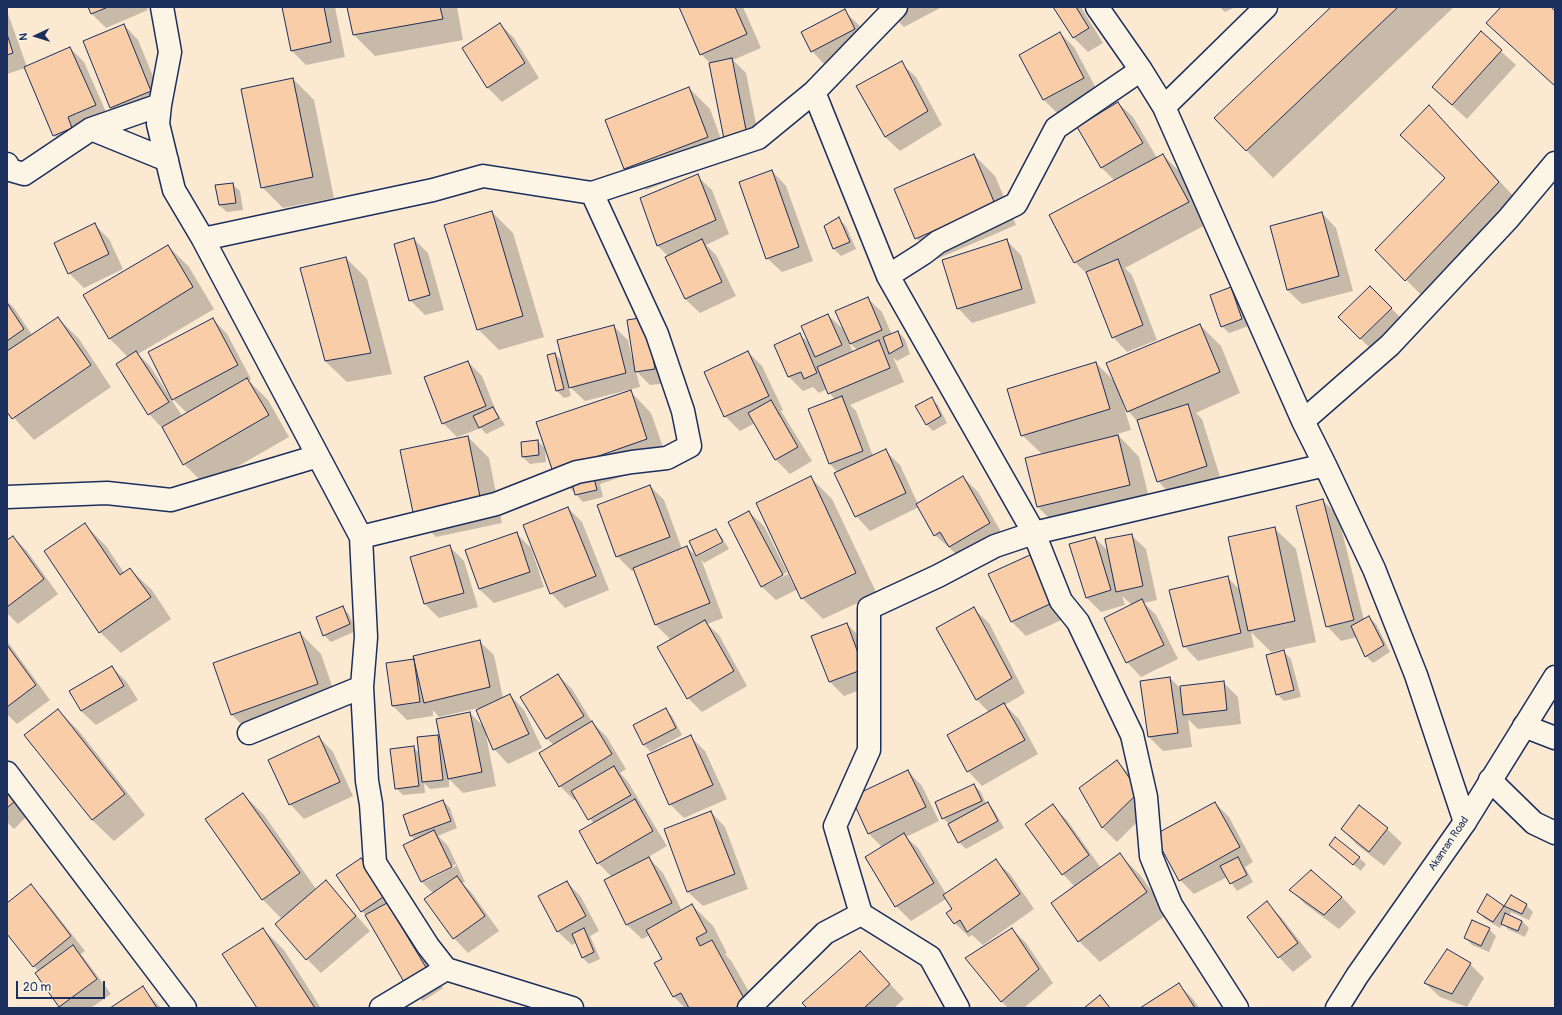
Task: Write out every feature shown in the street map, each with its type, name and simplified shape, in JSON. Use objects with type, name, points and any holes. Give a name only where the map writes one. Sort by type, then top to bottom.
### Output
[{"type":"street","points":[[162,7],[170,52],[158,124],[174,190],[203,239],[361,537],[366,637],[362,687],[367,781],[371,804],[375,863],[428,946],[446,969],[572,1008]]},
{"type":"street","points":[[203,239],[433,190],[483,176],[592,193],[758,138],[814,92],[896,7]]},
{"type":"street","points":[[1097,7],[1141,70],[1164,107],[1303,421],[1326,465],[1374,569],[1416,675],[1465,822]]},
{"type":"street","points":[[1164,107],[1266,7]]},
{"type":"street","points":[[888,276],[924,254],[938,242],[1016,204],[1056,128],[1141,70]]},
{"type":"street","points":[[814,92],[888,276],[1034,533],[1061,601],[1078,622],[1132,735],[1146,797],[1151,856],[1171,905],[1237,1008]]},
{"type":"street","points":[[7,164],[10,170],[24,174],[91,129],[160,105]]},
{"type":"street","points":[[91,129],[167,160]]},
{"type":"street","points":[[1303,421],[1390,344],[1508,219],[1555,162]]},
{"type":"street","points":[[361,537],[496,504],[577,472],[632,462],[668,458],[690,446],[683,411],[657,334],[592,193]]},
{"type":"street","points":[[7,497],[107,493],[171,500],[318,456]]},
{"type":"street","points":[[958,1008],[930,957],[861,914],[835,826],[869,750],[869,608],[938,576],[995,546],[1034,533],[1326,465]]},
{"type":"street","name":"Akanran Road","points":[[1337,1008],[1357,976],[1465,822],[1555,677]]},
{"type":"street","points":[[248,733],[362,687]]},
{"type":"street","points":[[1524,726],[1555,738]]},
{"type":"street","points":[[7,772],[185,1008]]},
{"type":"street","points":[[1490,780],[1534,823],[1555,833]]},
{"type":"street","points":[[749,1008],[825,933],[861,914]]},
{"type":"street","points":[[381,1008],[446,969]]},
{"type":"building","points":[[88,7],[108,7],[91,14]]},
{"type":"building","points":[[282,7],[324,7],[331,42],[291,51]]},
{"type":"building","points":[[347,7],[440,7],[443,19],[353,35]]},
{"type":"building","points":[[679,7],[735,7],[747,34],[700,55]]},
{"type":"building","points":[[1053,7],[1076,7],[1089,28],[1073,38]]},
{"type":"building","points":[[1331,7],[1398,7],[1246,151],[1214,118]]},
{"type":"building","points":[[1501,7],[1551,7],[1555,11],[1555,86],[1486,23]]},
{"type":"building","points":[[845,9],[855,29],[811,52],[801,32]]},
{"type":"building","points":[[500,23],[525,63],[487,88],[462,48]]},
{"type":"building","points":[[124,24],[151,91],[110,108],[83,41]]},
{"type":"building","points":[[1481,31],[1502,50],[1452,105],[1432,87]]},
{"type":"building","points":[[1060,32],[1084,78],[1043,100],[1019,55]]},
{"type":"building","points":[[7,34],[13,53],[7,55]]},
{"type":"building","points":[[70,47],[96,105],[68,117],[72,128],[53,136],[24,67]]},
{"type":"building","points":[[732,58],[747,135],[724,139],[709,63]]},
{"type":"building","points":[[902,61],[928,111],[885,137],[856,86]]},
{"type":"building","points":[[293,78],[313,177],[261,188],[241,89]]},
{"type":"building","points":[[689,87],[708,137],[624,169],[605,120]]},
{"type":"building","points":[[1118,102],[1143,143],[1101,168],[1077,127]]},
{"type":"building","points":[[1429,105],[1499,182],[1405,281],[1375,250],[1445,178],[1400,135]]},
{"type":"building","points":[[974,154],[995,204],[915,239],[894,189]]},
{"type":"building","points":[[1163,154],[1189,202],[1074,263],[1049,215]]},
{"type":"building","points":[[772,170],[799,247],[766,259],[739,182]]},
{"type":"building","points":[[698,174],[716,220],[657,246],[640,198]]},
{"type":"building","points":[[233,183],[236,203],[219,205],[215,185]]},
{"type":"building","points":[[492,211],[523,316],[477,330],[444,225]]},
{"type":"building","points":[[1322,212],[1339,276],[1287,290],[1270,226]]},
{"type":"building","points":[[839,217],[850,242],[833,249],[824,226]]},
{"type":"building","points":[[95,223],[109,254],[68,274],[54,243]]},
{"type":"building","points":[[414,238],[430,295],[409,301],[394,244]]},
{"type":"building","points":[[702,239],[722,282],[685,299],[665,257]]},
{"type":"building","points":[[1007,239],[1022,289],[957,309],[942,260]]},
{"type":"building","points":[[168,245],[193,287],[109,339],[83,295]]},
{"type":"building","points":[[346,257],[371,353],[325,361],[300,268]]},
{"type":"building","points":[[1118,259],[1143,325],[1112,338],[1086,272]]},
{"type":"building","points":[[1370,286],[1392,308],[1360,339],[1338,317]]},
{"type":"building","points":[[1231,287],[1242,319],[1221,327],[1210,295]]},
{"type":"building","points":[[868,297],[882,330],[850,344],[835,311]]},
{"type":"building","points":[[7,303],[24,329],[7,341]]},
{"type":"building","points":[[828,314],[842,345],[815,357],[801,326]]},
{"type":"building","points":[[58,317],[91,365],[12,419],[7,412],[7,351]]},
{"type":"building","points":[[646,317],[655,369],[635,372],[627,320]]},
{"type":"building","points":[[213,318],[238,365],[172,400],[148,352]]},
{"type":"building","points":[[1200,324],[1220,372],[1127,412],[1106,363]]},
{"type":"building","points":[[614,325],[626,373],[569,388],[557,340]]},
{"type":"building","points":[[898,331],[903,346],[889,354],[883,337]]},
{"type":"building","points":[[800,333],[817,373],[804,379],[801,372],[788,377],[774,345]]},
{"type":"building","points":[[879,340],[890,368],[828,394],[817,367]]},
{"type":"building","points":[[136,351],[169,402],[148,415],[116,364]]},
{"type":"building","points":[[748,351],[769,396],[724,417],[704,372]]},
{"type":"building","points":[[555,353],[564,389],[556,391],[547,355]]},
{"type":"building","points":[[468,361],[486,406],[442,424],[424,377]]},
{"type":"building","points":[[1096,362],[1110,409],[1021,436],[1007,389]]},
{"type":"building","points":[[247,378],[269,415],[183,465],[162,427]]},
{"type":"building","points":[[631,390],[647,439],[553,472],[536,422]]},
{"type":"building","points":[[842,396],[863,451],[829,464],[808,409]]},
{"type":"building","points":[[932,397],[941,416],[926,425],[915,406]]},
{"type":"building","points":[[771,400],[798,447],[775,460],[748,413]]},
{"type":"building","points":[[1188,404],[1207,466],[1157,482],[1137,420]]},
{"type":"building","points":[[493,407],[499,418],[479,428],[473,416]]},
{"type":"building","points":[[1118,435],[1130,485],[1037,507],[1025,458]]},
{"type":"building","points":[[468,436],[481,502],[414,517],[400,450]]},
{"type":"building","points":[[538,440],[539,455],[522,457],[521,442]]},
{"type":"building","points":[[886,449],[906,493],[855,517],[834,473]]},
{"type":"building","points":[[593,474],[597,490],[575,495],[571,479]]},
{"type":"building","points":[[811,476],[856,573],[801,599],[756,503]]},
{"type":"building","points":[[963,476],[990,523],[949,547],[940,532],[934,536],[916,504]]},
{"type":"building","points":[[650,485],[670,537],[616,557],[597,505]]},
{"type":"building","points":[[1323,499],[1354,620],[1326,627],[1296,506]]},
{"type":"building","points":[[568,507],[596,576],[550,594],[523,525]]},
{"type":"building","points":[[749,511],[783,575],[761,587],[728,522]]},
{"type":"building","points":[[85,523],[120,575],[130,568],[151,597],[99,633],[44,551]]},
{"type":"building","points":[[1275,527],[1295,621],[1248,631],[1228,537]]},
{"type":"building","points":[[716,529],[723,542],[696,556],[689,541]]},
{"type":"building","points":[[517,532],[530,572],[479,589],[465,550]]},
{"type":"building","points":[[1132,534],[1143,586],[1116,592],[1105,539]]},
{"type":"building","points":[[13,536],[44,579],[7,607],[7,540]]},
{"type":"building","points":[[1095,537],[1111,590],[1086,598],[1069,544]]},
{"type":"building","points":[[450,545],[464,593],[424,604],[410,557]]},
{"type":"building","points":[[687,546],[710,603],[655,625],[633,568]]},
{"type":"building","points":[[1030,555],[1052,603],[1011,622],[988,574]]},
{"type":"building","points":[[1228,576],[1241,633],[1183,647],[1169,590]]},
{"type":"building","points":[[1142,599],[1164,645],[1126,663],[1104,618]]},
{"type":"building","points":[[343,606],[350,624],[323,636],[316,617]]},
{"type":"building","points":[[974,607],[1012,678],[976,700],[936,628]]},
{"type":"building","points":[[1369,616],[1384,645],[1365,657],[1351,626]]},
{"type":"building","points":[[705,620],[734,671],[687,699],[657,647]]},
{"type":"building","points":[[847,623],[864,669],[829,682],[811,636]]},
{"type":"building","points":[[300,632],[318,684],[231,715],[213,663]]},
{"type":"building","points":[[480,640],[490,687],[424,703],[413,656]]},
{"type":"building","points":[[7,645],[36,685],[7,707]]},
{"type":"building","points":[[1284,650],[1294,690],[1276,695],[1266,655]]},
{"type":"building","points":[[414,659],[420,702],[392,706],[386,663]]},
{"type":"building","points":[[112,666],[124,686],[81,711],[69,691]]},
{"type":"building","points":[[558,674],[584,716],[546,739],[520,697]]},
{"type":"building","points":[[1170,677],[1178,733],[1148,737],[1140,681]]},
{"type":"building","points":[[1224,681],[1227,710],[1183,715],[1180,686]]},
{"type":"building","points":[[510,694],[529,734],[493,750],[476,710]]},
{"type":"building","points":[[1004,703],[1025,740],[967,772],[947,735]]},
{"type":"building","points":[[666,708],[676,728],[643,745],[633,725]]},
{"type":"building","points":[[58,709],[125,794],[92,820],[24,735]]},
{"type":"building","points":[[470,712],[482,772],[448,779],[436,719]]},
{"type":"building","points":[[592,721],[612,754],[559,787],[539,753]]},
{"type":"building","points":[[438,735],[443,780],[422,782],[417,737]]},
{"type":"building","points":[[691,735],[713,785],[669,805],[647,755]]},
{"type":"building","points":[[319,736],[340,782],[289,805],[268,760]]},
{"type":"building","points":[[414,746],[419,786],[395,789],[390,749]]},
{"type":"building","points":[[1117,760],[1139,792],[1102,828],[1079,788]]},
{"type":"building","points":[[614,766],[631,795],[588,820],[571,791]]},
{"type":"building","points":[[908,770],[926,807],[868,834],[851,797]]},
{"type":"building","points":[[974,784],[982,801],[942,819],[935,802]]},
{"type":"building","points":[[7,792],[15,801],[7,808]]},
{"type":"building","points":[[243,793],[300,873],[262,900],[205,819]]},
{"type":"building","points":[[635,799],[653,831],[597,864],[579,831]]},
{"type":"building","points":[[443,800],[451,821],[410,836],[403,815]]},
{"type":"building","points":[[988,802],[998,821],[958,843],[948,824]]},
{"type":"building","points":[[1215,802],[1240,847],[1179,881],[1154,835]]},
{"type":"building","points":[[1053,804],[1089,855],[1062,875],[1025,824]]},
{"type":"building","points":[[1359,805],[1388,828],[1369,852],[1341,829]]},
{"type":"building","points":[[711,811],[735,874],[687,892],[664,829]]},
{"type":"building","points":[[434,830],[452,867],[421,882],[403,845]]},
{"type":"building","points":[[904,833],[934,883],[895,907],[865,857]]},
{"type":"building","points":[[1335,837],[1360,857],[1353,865],[1329,845]]},
{"type":"building","points":[[1120,853],[1147,892],[1078,942],[1051,903]]},
{"type":"building","points":[[649,857],[672,903],[626,925],[604,880]]},
{"type":"building","points":[[1238,857],[1247,875],[1230,884],[1220,866]]},
{"type":"building","points":[[361,858],[386,895],[361,912],[336,875]]},
{"type":"building","points":[[996,859],[1020,894],[967,932],[960,920],[954,924],[946,913],[952,909],[943,895]]},
{"type":"building","points":[[1311,870],[1342,897],[1324,915],[1289,890]]},
{"type":"building","points":[[457,876],[485,916],[453,939],[424,899]]},
{"type":"building","points":[[326,880],[356,916],[306,960],[275,924]]},
{"type":"building","points":[[567,881],[586,916],[557,932],[538,896]]},
{"type":"building","points":[[31,884],[71,936],[33,967],[7,934],[7,903]]},
{"type":"building","points":[[1487,894],[1504,906],[1493,922],[1477,912]]},
{"type":"building","points":[[1511,895],[1527,904],[1522,914],[1504,906]]},
{"type":"building","points":[[1267,901],[1298,943],[1278,958],[1247,917]]},
{"type":"building","points":[[387,903],[430,974],[407,987],[365,915]]},
{"type":"building","points":[[692,904],[707,932],[696,938],[700,946],[712,940],[746,1002],[735,1008],[689,1008],[681,993],[673,997],[654,963],[662,959],[646,930]]},
{"type":"building","points":[[1505,913],[1522,921],[1518,931],[1501,924]]},
{"type":"building","points":[[1472,920],[1490,928],[1481,946],[1464,938]]},
{"type":"building","points":[[263,928],[315,1008],[257,1008],[222,954]]},
{"type":"building","points":[[584,928],[594,952],[582,958],[572,934]]},
{"type":"building","points":[[1012,928],[1039,969],[1001,1002],[965,958]]},
{"type":"building","points":[[73,945],[97,979],[59,1007],[35,973]]},
{"type":"building","points":[[1447,949],[1471,963],[1452,994],[1424,983]]},
{"type":"building","points":[[860,951],[890,984],[864,1008],[807,1008],[802,1003]]},
{"type":"building","points":[[1179,983],[1195,1008],[1140,1008]]},
{"type":"building","points":[[143,986],[157,1008],[110,1008]]},
{"type":"building","points":[[1100,995],[1110,1008],[1084,1008]]}]
